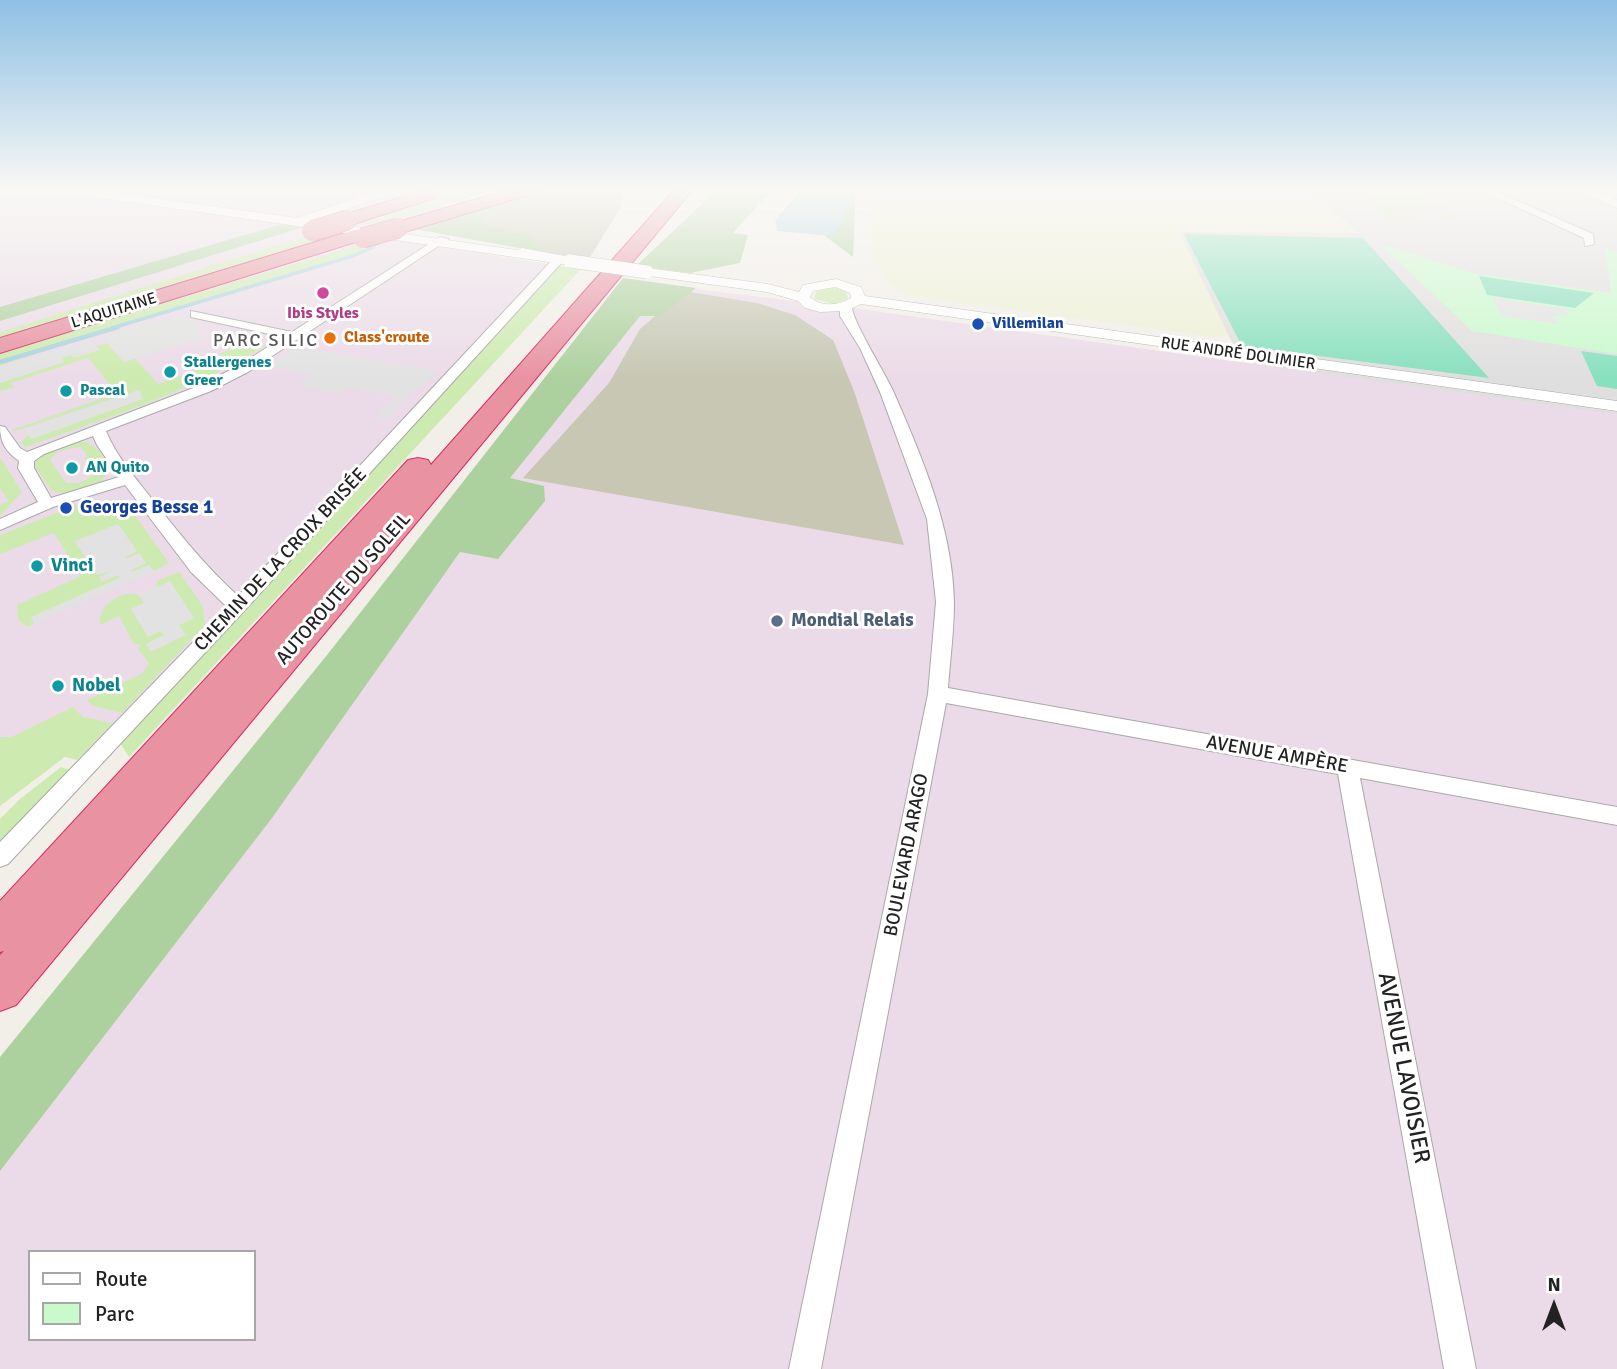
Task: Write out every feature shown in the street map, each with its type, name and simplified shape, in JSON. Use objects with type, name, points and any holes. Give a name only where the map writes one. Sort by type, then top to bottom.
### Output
[{"type":"highway","name":"L'AQUITAINE","points":[[0,327],[227,252]]},
{"type":"highway","name":"L'AQUITAINE","points":[[0,346],[302,252]]},
{"type":"highway","name":"AUTOROUTE DU SOLEIL","points":[[0,932],[610,252]]},
{"type":"highway","name":"AUTOROUTE DU SOLEIL","points":[[0,989],[632,252]]},
{"type":"highway","points":[[584,309],[642,252]]},
{"type":"street","points":[[47,503],[26,468],[27,459],[39,451],[99,431],[206,388],[243,369],[424,252]]},
{"type":"street","points":[[508,252],[768,288],[807,297],[825,283],[844,284],[856,290],[853,303]]},
{"type":"street","name":"CHEMIN DE LA CROIX BRISÉE","points":[[0,857],[564,260]]},
{"type":"street","name":"RUE ANDRÉ DOLIMIER","points":[[807,297],[832,310],[853,303],[1617,407]]},
{"type":"street","name":"BOULEVARD ARAGO","points":[[807,297],[831,314],[866,348]]},
{"type":"street","name":"BOULEVARD ARAGO","points":[[805,1369],[938,694],[945,602],[934,519],[892,403],[866,348],[846,316],[853,303]]},
{"type":"street","points":[[195,314],[294,336]]},
{"type":"street","points":[[0,430],[15,451],[27,459]]},
{"type":"street","points":[[99,431],[104,445],[128,479],[197,568],[238,607]]},
{"type":"street","points":[[0,525],[47,503],[128,479]]},
{"type":"street","name":"AVENUE AMPÈRE","points":[[938,694],[1617,816]]},
{"type":"street","name":"AVENUE LAVOISIER","points":[[1347,767],[1460,1369]]},
{"type":"shaded area","points":[[0,252],[473,252],[560,266],[106,752],[81,756],[0,753]]},
{"type":"shaded area","points":[[541,252],[593,252],[589,259]]},
{"type":"shaded area","points":[[872,252],[1188,252],[1228,335],[1213,337],[909,296],[890,285],[873,260]]},
{"type":"shaded area","points":[[1188,252],[1617,252],[1617,415],[1246,364],[1228,335]]},
{"type":"shaded area","points":[[636,282],[846,307],[1617,415],[1617,1369],[0,1369],[0,1092]]},
{"type":"shaded area","points":[[684,291],[757,303],[795,315],[833,340],[854,391],[904,545],[523,478],[609,383],[640,329]]},
{"type":"shaded area","points":[[1492,297],[1566,309],[1569,315],[1552,316],[1559,324],[1502,316]]},
{"type":"shaded area","points":[[182,316],[191,318],[198,324],[199,333],[203,337],[124,362],[107,343],[106,336],[151,321],[155,324]]},
{"type":"shaded area","points":[[91,339],[100,350],[74,358],[71,355],[62,358],[64,362],[0,383],[0,368]]},
{"type":"shaded area","points":[[297,347],[438,371],[420,388],[415,388],[387,419],[376,417],[396,396],[347,388],[340,393],[305,388],[301,384],[312,375],[270,366]]},
{"type":"shaded area","points":[[139,390],[143,399],[31,439],[26,429]]},
{"type":"shaded area","points":[[118,524],[137,551],[125,557],[126,559],[139,553],[146,563],[131,570],[133,572],[149,565],[154,571],[34,624],[31,617],[120,578],[118,575],[102,582],[99,577],[112,571],[97,575],[75,542]]},
{"type":"shaded area","points":[[170,581],[194,618],[179,625],[186,635],[151,652],[146,644],[164,635],[161,631],[148,637],[131,609],[144,603],[139,595]]},
{"type":"green space","points":[[187,252],[224,252],[0,321],[0,307]]},
{"type":"green space","points":[[257,252],[286,252],[0,339],[0,332]]},
{"type":"green space","points":[[335,252],[362,252],[0,366],[0,352]]},
{"type":"green space","points":[[651,252],[743,252],[740,263],[690,273],[636,266]]},
{"type":"green space","points":[[1193,252],[1375,252],[1489,378],[1242,346]]},
{"type":"green space","points":[[1388,252],[1405,252],[1476,274],[1611,293],[1606,252],[1617,253],[1617,354],[1472,331]]},
{"type":"green space","points":[[560,266],[581,269],[129,757],[118,740]]},
{"type":"green space","points":[[1479,276],[1594,293],[1575,308],[1487,295]]},
{"type":"green space","points":[[623,278],[696,288],[660,316],[640,316],[510,478],[544,486],[545,501],[498,559],[460,552],[272,818],[0,1171],[0,1057],[327,655]]},
{"type":"green space","points":[[831,287],[846,291],[848,299],[834,304],[814,299],[816,291]]},
{"type":"green space","points":[[252,342],[266,345],[209,377],[179,390],[26,447],[20,443],[29,434],[32,439],[142,399],[142,393],[139,390],[15,431],[12,430],[117,393],[88,358],[11,383],[14,388],[0,391],[0,383],[64,362],[61,358],[71,355],[74,358],[99,350],[97,346],[107,343],[124,362],[135,358],[158,384],[226,360],[220,353]]},
{"type":"green space","points":[[1581,351],[1617,356],[1617,389],[1597,386]]},
{"type":"green space","points":[[85,442],[97,450],[104,458],[109,471],[99,482],[84,490],[68,493],[52,491],[35,467],[36,461],[52,449]],"holes":[[[80,447],[87,454],[85,458],[94,474],[80,483],[66,483],[50,460],[58,451]]]},
{"type":"green space","points":[[0,457],[22,492],[0,516],[0,505],[8,501],[0,488]]},
{"type":"green space","points":[[89,500],[124,500],[169,563],[154,571],[149,565],[132,572],[130,569],[145,563],[124,557],[137,551],[118,524],[75,541],[97,575],[111,569],[113,571],[99,577],[119,575],[120,578],[31,617],[34,624],[27,627],[18,619],[17,605],[81,576],[54,533],[0,554],[0,535]]},
{"type":"green space","points":[[179,572],[203,606],[205,625],[122,713],[93,706],[87,700],[143,673],[149,663],[138,649],[141,644],[134,644],[119,616],[100,625],[102,611],[118,597],[125,594],[139,595],[144,603],[131,609],[148,636],[162,630],[165,635],[151,652],[179,625],[194,618],[170,581],[157,587],[156,585],[158,580]]},
{"type":"green space","points":[[73,707],[83,717],[113,723],[77,760],[65,757],[0,806],[0,737],[11,737]]},
{"type":"green space","points":[[61,767],[73,771],[0,846],[0,819],[20,799]]},
{"type":"waterway","points":[[112,328],[363,252]]},
{"type":"waterway","points":[[0,362],[118,327]]},
{"type":"place","name":"Ibis Styles","points":[[323,293]]},
{"type":"place","name":"Villemilan","points":[[978,324]]},
{"type":"place","name":"Class'croute","points":[[330,338]]},
{"type":"place","name":"Stallergenes Greer","points":[[170,372]]},
{"type":"place","name":"Pascal","points":[[66,391]]},
{"type":"place","name":"AN Quito","points":[[72,468]]},
{"type":"place","name":"Georges Besse 1","points":[[66,508]]},
{"type":"place","name":"Vinci","points":[[37,566]]},
{"type":"place","name":"Mondial Relais","points":[[777,621]]},
{"type":"place","name":"Nobel","points":[[58,686]]},
{"type":"district","name":"PARC SILIC","points":[[266,341]]}]
